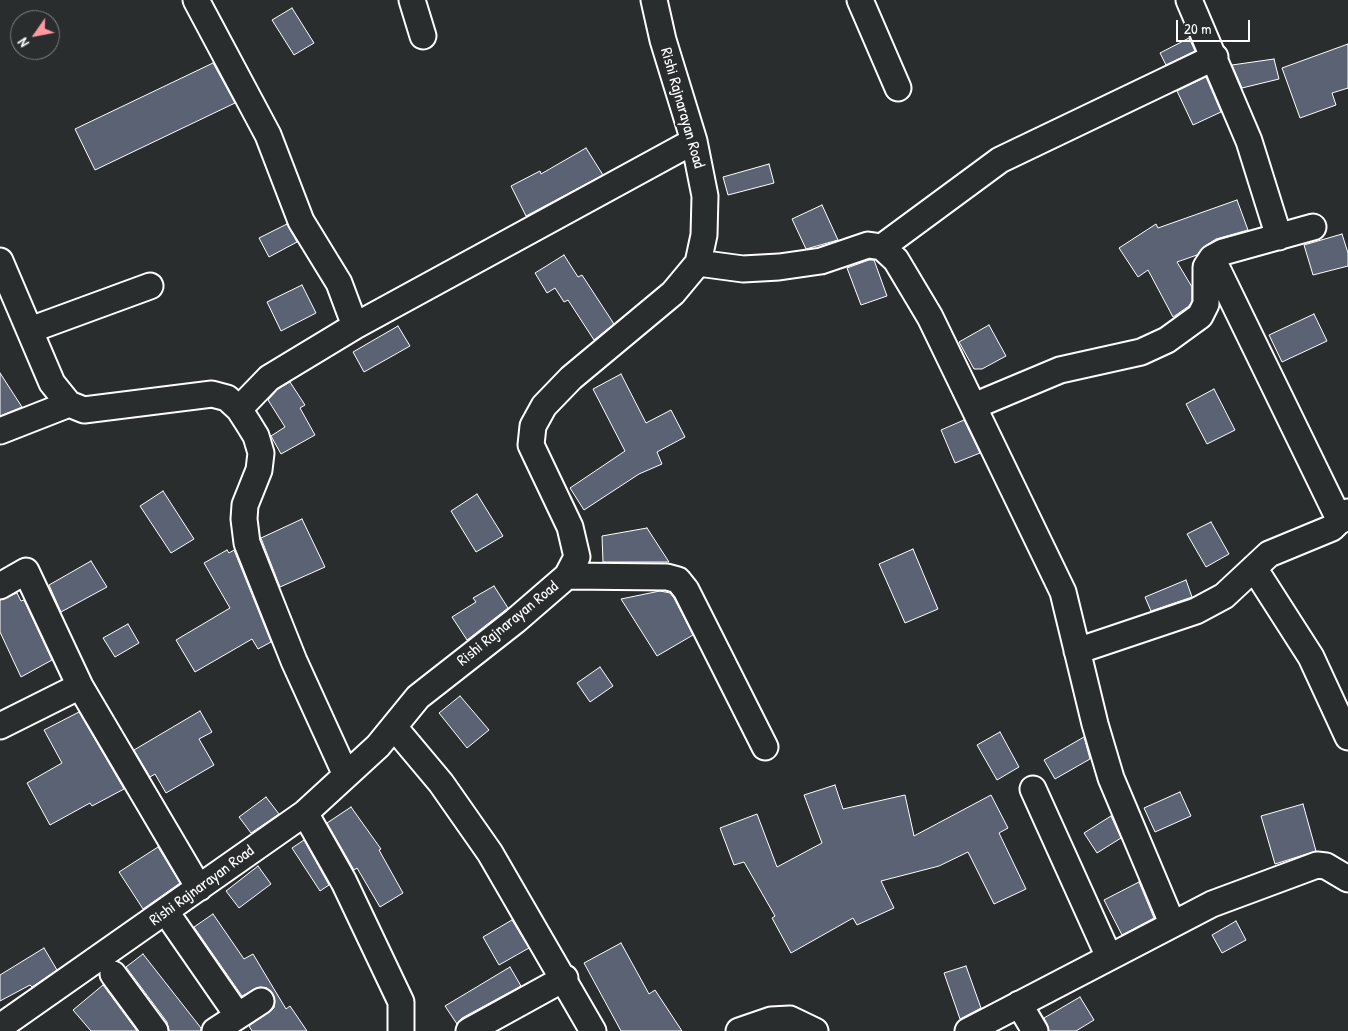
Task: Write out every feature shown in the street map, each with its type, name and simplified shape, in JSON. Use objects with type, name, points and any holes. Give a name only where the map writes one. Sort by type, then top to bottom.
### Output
[{"type":"street","points":[[196,0],[268,135],[301,221],[339,283],[355,326]]},
{"type":"street","points":[[412,0],[423,36]]},
{"type":"street","name":"Rishi Rajnarayan Road","points":[[0,1027],[305,813],[378,746],[418,697],[515,621],[567,576],[577,557],[570,527],[531,445],[533,426],[544,406],[571,378],[673,293],[698,263],[704,235],[704,196],[694,141],[663,40],[654,0]]},
{"type":"street","points":[[860,0],[898,88]]},
{"type":"street","points":[[1189,0],[1215,57],[1249,141],[1279,237]]},
{"type":"street","points":[[882,247],[1000,160],[1215,57]]},
{"type":"street","points":[[239,409],[269,378],[355,326],[694,141]]},
{"type":"street","points":[[974,406],[1060,370],[1132,354],[1167,340],[1200,316],[1206,304],[1206,267],[1212,258],[1223,252],[1313,227]]},
{"type":"street","points":[[698,263],[743,269],[779,267],[821,261],[868,245],[882,247],[896,260],[910,282],[974,406],[1063,592],[1095,724],[1111,778],[1172,923]]},
{"type":"street","points":[[1078,651],[1196,611],[1224,596],[1244,580],[1269,554],[1332,528],[1344,517],[1212,258]]},
{"type":"street","points":[[0,261],[52,383],[69,404],[84,410],[212,394],[227,398],[239,409],[256,436],[261,453],[259,470],[245,505],[244,519],[247,544],[294,662],[346,775]]},
{"type":"street","points":[[30,330],[150,286]]},
{"type":"street","points":[[0,431],[69,404]]},
{"type":"street","points":[[1254,568],[1311,657],[1348,737]]},
{"type":"street","points":[[0,586],[26,571],[80,686],[199,888]]},
{"type":"street","points":[[567,576],[667,577],[678,580],[686,590],[765,747]]},
{"type":"street","points":[[0,726],[80,686]]},
{"type":"street","points":[[394,727],[440,783],[490,853],[593,1031]]},
{"type":"street","points":[[1033,789],[1108,956]]},
{"type":"street","points":[[305,813],[344,882],[401,1002],[401,1031]]},
{"type":"street","points":[[968,1031],[1108,956],[1212,904],[1317,865],[1326,866],[1348,880]]},
{"type":"street","points":[[166,912],[238,1016]]},
{"type":"street","points":[[113,974],[155,1031]]},
{"type":"street","points":[[469,1031],[564,978]]},
{"type":"street","points":[[215,1031],[261,1001]]},
{"type":"street","points":[[1019,1004],[1034,1031]]},
{"type":"street","points":[[739,1031],[771,1020],[790,1019],[815,1031]]},
{"type":"building","points":[[292,8],[314,43],[294,55],[272,20]]},
{"type":"building","points":[[1189,38],[1195,51],[1166,65],[1160,53]]},
{"type":"building","points":[[1348,44],[1348,88],[1332,93],[1336,105],[1300,118],[1282,68]]},
{"type":"building","points":[[1274,59],[1279,79],[1242,88],[1232,65]]},
{"type":"building","points":[[213,63],[235,103],[95,170],[75,129]]},
{"type":"building","points":[[1206,77],[1221,112],[1193,125],[1177,91]]},
{"type":"building","points":[[586,148],[603,175],[526,216],[511,186],[540,171],[541,174]]},
{"type":"building","points":[[769,164],[774,183],[728,195],[723,177]]},
{"type":"building","points":[[1237,200],[1248,230],[1216,239],[1205,246],[1197,255],[1177,262],[1192,287],[1192,301],[1189,306],[1173,317],[1148,270],[1138,277],[1119,248],[1156,224],[1158,228]]},
{"type":"building","points":[[822,205],[838,240],[806,249],[792,219]]},
{"type":"building","points":[[287,224],[297,242],[269,257],[259,238]]},
{"type":"building","points":[[1342,234],[1348,253],[1348,266],[1313,275],[1304,245]]},
{"type":"building","points":[[564,255],[578,277],[582,275],[614,324],[594,340],[568,300],[564,302],[555,288],[547,293],[535,273]]},
{"type":"building","points":[[874,260],[887,296],[861,305],[847,268]]},
{"type":"building","points":[[302,285],[316,313],[281,331],[267,302]]},
{"type":"building","points":[[1314,314],[1327,341],[1282,362],[1269,335]]},
{"type":"building","points":[[989,325],[1006,356],[982,369],[974,369],[959,342]]},
{"type":"building","points":[[398,326],[410,346],[364,372],[353,352]]},
{"type":"building","points":[[0,373],[22,407],[0,416]]},
{"type":"building","points":[[621,374],[646,423],[671,410],[685,437],[657,452],[662,464],[639,474],[584,510],[570,488],[625,451],[593,389]]},
{"type":"building","points":[[290,382],[305,405],[300,408],[315,435],[281,454],[271,436],[285,427],[268,400],[278,389]]},
{"type":"building","points":[[1214,389],[1235,430],[1207,444],[1186,404]]},
{"type":"building","points":[[964,420],[980,453],[955,463],[941,430]]},
{"type":"building","points":[[163,491],[194,539],[171,553],[140,506]]},
{"type":"building","points":[[477,494],[503,536],[476,552],[451,511]]},
{"type":"building","points":[[302,519],[325,567],[280,587],[261,538]]},
{"type":"building","points":[[1211,522],[1229,554],[1206,567],[1187,534]]},
{"type":"building","points":[[647,528],[669,562],[603,562],[602,536]]},
{"type":"building","points":[[913,549],[938,609],[905,623],[879,564]]},
{"type":"building","points":[[227,550],[229,553],[234,550],[271,642],[258,649],[252,639],[195,672],[176,640],[230,608],[204,563]]},
{"type":"building","points":[[91,561],[107,587],[61,612],[49,585]]},
{"type":"building","points":[[1186,580],[1192,597],[1151,611],[1145,597]]},
{"type":"building","points":[[494,586],[508,608],[467,640],[452,617],[476,602],[473,598]]},
{"type":"building","points":[[660,591],[670,593],[674,598],[693,635],[657,656],[621,599]]},
{"type":"building","points":[[17,593],[21,601],[24,600],[52,660],[21,677],[0,632],[0,600]]},
{"type":"building","points":[[128,624],[139,643],[115,657],[103,638]]},
{"type":"building","points":[[600,667],[613,686],[590,702],[577,683]]},
{"type":"building","points":[[460,696],[489,730],[467,748],[439,713]]},
{"type":"building","points":[[200,711],[212,732],[199,739],[214,765],[166,793],[155,774],[150,777],[134,750]]},
{"type":"building","points":[[79,712],[124,789],[92,806],[90,803],[50,825],[27,783],[62,763],[44,730]]},
{"type":"building","points":[[1000,732],[1019,767],[997,780],[977,745]]},
{"type":"building","points":[[1084,737],[1090,759],[1055,779],[1044,760]]},
{"type":"building","points":[[835,785],[843,809],[905,795],[914,836],[991,795],[1008,828],[999,833],[1026,889],[994,904],[968,852],[939,866],[881,881],[894,908],[857,925],[853,918],[791,953],[772,918],[775,916],[744,862],[734,865],[720,828],[757,814],[777,867],[822,843],[804,795]]},
{"type":"building","points":[[1180,792],[1191,816],[1155,832],[1144,808]]},
{"type":"building","points":[[266,797],[279,814],[251,833],[239,817]]},
{"type":"building","points":[[1303,804],[1316,851],[1275,864],[1261,816]]},
{"type":"building","points":[[351,807],[381,849],[379,850],[403,893],[380,907],[357,868],[354,870],[327,823]]},
{"type":"building","points":[[1111,816],[1121,838],[1097,853],[1084,833]]},
{"type":"building","points":[[304,840],[329,885],[320,891],[292,848]]},
{"type":"building","points":[[158,847],[180,883],[143,909],[119,872]]},
{"type":"building","points":[[258,866],[271,884],[239,908],[226,891]]},
{"type":"building","points":[[1139,882],[1154,918],[1122,935],[1104,900]]},
{"type":"building","points":[[213,914],[244,959],[253,954],[286,1009],[290,1006],[307,1031],[252,1031],[249,1026],[274,1008],[273,994],[267,988],[260,987],[242,996],[194,927]]},
{"type":"building","points":[[512,920],[529,948],[499,965],[483,937]]},
{"type":"building","points":[[1236,921],[1246,940],[1222,953],[1212,935]]},
{"type":"building","points":[[621,943],[649,994],[655,990],[682,1031],[621,1031],[584,963]]},
{"type":"building","points":[[44,948],[57,970],[32,987],[30,985],[0,1001],[0,975]]},
{"type":"building","points":[[143,954],[201,1028],[201,1031],[169,1031],[167,1022],[126,967]]},
{"type":"building","points":[[966,966],[981,1008],[960,1019],[944,973]]},
{"type":"building","points":[[510,967],[521,986],[462,1018],[457,1024],[445,1006]]},
{"type":"building","points":[[103,985],[137,1031],[91,1031],[73,1010]]},
{"type":"building","points":[[1080,997],[1094,1020],[1076,1031],[1049,1031],[1044,1018]]}]
